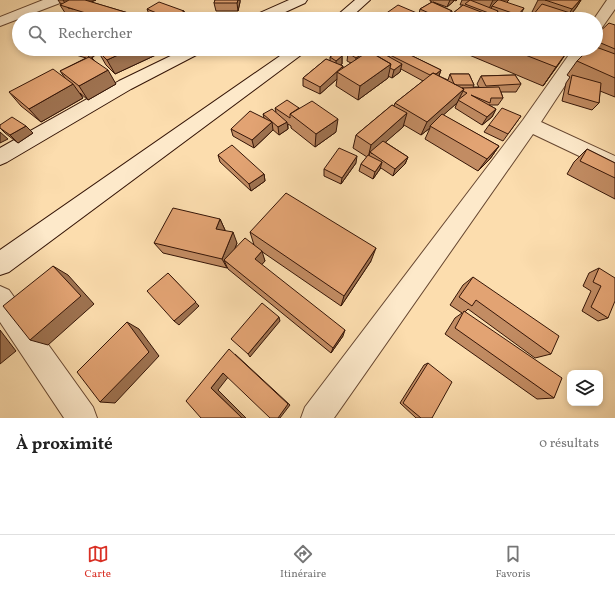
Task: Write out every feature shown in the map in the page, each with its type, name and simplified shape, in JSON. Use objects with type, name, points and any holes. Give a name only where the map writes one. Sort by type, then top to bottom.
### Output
[{"type":"street","points":[[25,12],[55,0]]},
{"type":"street","points":[[273,12],[300,0]]},
{"type":"street","points":[[348,12],[363,0]]},
{"type":"street","points":[[603,14],[610,2]]},
{"type":"street","points":[[0,22],[12,17]]},
{"type":"street","points":[[0,157],[125,85],[183,56]]},
{"type":"street","points":[[0,264],[290,56]]},
{"type":"street","points":[[316,418],[530,125],[576,56]]},
{"type":"street","points":[[530,125],[615,165]]},
{"type":"street","points":[[0,299],[82,418]]},
{"type":"building","points":[[69,0],[85,0],[125,12],[82,12],[60,5]]},
{"type":"building","points":[[215,0],[238,0],[237,3],[214,3]]},
{"type":"building","points":[[470,0],[498,11],[486,12],[465,4]]},
{"type":"building","points":[[500,0],[524,8],[521,12],[509,12],[492,6]]},
{"type":"building","points":[[545,0],[580,0],[572,9]]},
{"type":"building","points":[[159,2],[184,11],[154,12],[147,9]]},
{"type":"building","points":[[432,2],[452,11],[427,12],[420,9]]},
{"type":"building","points":[[542,4],[567,12],[535,12]]},
{"type":"building","points":[[398,5],[414,12],[388,12]]},
{"type":"building","points":[[463,5],[481,12],[454,12]]},
{"type":"building","points":[[609,23],[615,25],[615,49],[603,44],[603,29]]},
{"type":"building","points":[[603,50],[615,54],[615,78],[577,61],[582,56],[603,56]]},
{"type":"building","points":[[103,56],[116,56],[107,60]]},
{"type":"building","points":[[332,56],[342,56],[336,61],[330,57]]},
{"type":"building","points":[[361,56],[377,56],[391,64],[360,86],[337,72]]},
{"type":"building","points":[[377,56],[388,56],[402,64],[394,70],[390,68],[391,64]]},
{"type":"building","points":[[392,56],[412,56],[441,70],[436,74],[433,73],[430,75]]},
{"type":"building","points":[[528,56],[564,56],[556,67]]},
{"type":"building","points":[[89,57],[108,70],[79,86],[60,71]]},
{"type":"building","points":[[326,59],[343,66],[320,87],[303,78]]},
{"type":"building","points":[[53,69],[73,84],[29,109],[9,92]]},
{"type":"building","points":[[433,73],[464,89],[427,122],[395,103]]},
{"type":"building","points":[[450,74],[469,74],[474,85],[454,84]]},
{"type":"building","points":[[515,75],[521,84],[486,86],[481,76]]},
{"type":"building","points":[[572,75],[601,83],[599,103],[568,94]]},
{"type":"building","points":[[499,87],[503,98],[491,98],[490,103],[471,95],[496,109],[487,117],[458,100],[467,93],[463,91],[464,89],[462,88]]},
{"type":"building","points":[[287,100],[299,108],[290,114],[290,118],[275,108]]},
{"type":"building","points":[[312,101],[338,119],[316,134],[290,114]]},
{"type":"building","points":[[392,105],[407,113],[371,145],[356,135]]},
{"type":"building","points":[[502,108],[521,116],[508,134],[489,125]]},
{"type":"building","points":[[272,109],[287,122],[278,127],[263,114]]},
{"type":"building","points":[[250,111],[272,122],[252,140],[231,129]]},
{"type":"building","points":[[442,114],[499,146],[487,159],[430,126]]},
{"type":"building","points":[[12,117],[26,126],[10,135],[0,128],[0,125]]},
{"type":"building","points":[[383,141],[408,157],[395,169],[370,152]]},
{"type":"building","points":[[232,145],[264,174],[249,184],[218,155]]},
{"type":"building","points":[[339,148],[357,156],[342,178],[324,169]]},
{"type":"building","points":[[587,149],[615,163],[615,178],[580,161]]},
{"type":"building","points":[[368,155],[382,162],[375,172],[361,164]]},
{"type":"building","points":[[286,193],[376,248],[344,296],[250,232]]},
{"type":"building","points":[[173,208],[220,219],[216,229],[233,232],[222,259],[154,243]]},
{"type":"building","points":[[245,238],[262,251],[255,259],[345,330],[333,348],[224,260]]},
{"type":"building","points":[[53,266],[81,296],[30,340],[3,306]]},
{"type":"building","points":[[599,268],[615,278],[615,301],[608,318],[591,307],[601,286],[593,282]]},
{"type":"building","points":[[168,273],[196,302],[174,321],[147,291]]},
{"type":"building","points":[[473,277],[559,336],[551,354],[476,300],[472,306],[459,297]]},
{"type":"building","points":[[262,303],[279,317],[248,354],[231,339]]},
{"type":"building","points":[[464,311],[562,378],[554,398],[455,328]]},
{"type":"building","points":[[127,322],[149,352],[100,402],[77,372]]},
{"type":"building","points":[[229,349],[288,404],[278,418],[270,418],[223,373],[211,388],[242,418],[201,418],[186,401]]},
{"type":"building","points":[[428,363],[452,382],[432,418],[421,418],[403,403]]}]
